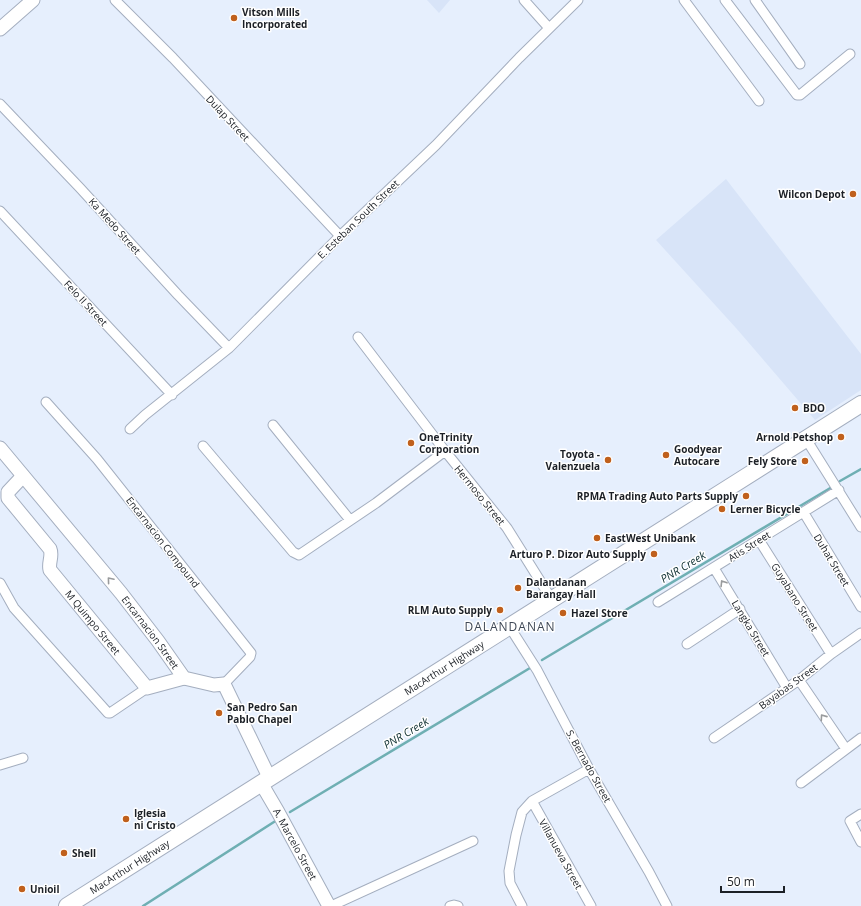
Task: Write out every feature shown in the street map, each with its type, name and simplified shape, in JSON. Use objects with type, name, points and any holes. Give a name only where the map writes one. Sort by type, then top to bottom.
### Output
[{"type":"highway","name":"MacArthur Highway","points":[[67,906],[861,404]]},
{"type":"street","points":[[0,30],[33,0]]},
{"type":"street","name":"Dulap Street","points":[[115,0],[173,58],[340,236]]},
{"type":"street","points":[[524,0],[549,28]]},
{"type":"street","name":"E. Esteban South Street","points":[[130,429],[145,415],[172,395],[229,348],[340,236],[436,145],[578,0]]},
{"type":"street","points":[[684,0],[759,101]]},
{"type":"street","points":[[725,0],[796,95],[800,95],[850,54]]},
{"type":"street","points":[[755,0],[800,64]]},
{"type":"street","name":"Ka Medo Street","points":[[0,104],[229,348]]},
{"type":"street","name":"Felo II Street","points":[[0,211],[172,395]]},
{"type":"street","name":"Hermoso Street","points":[[358,337],[445,451],[507,528],[552,600]]},
{"type":"street","name":"Encarnacion Compound","points":[[46,402],[97,459],[251,653],[250,657],[224,684]]},
{"type":"street","points":[[273,425],[350,520]]},
{"type":"street","points":[[806,439],[839,490],[858,513],[861,527]]},
{"type":"street","points":[[203,446],[293,552],[299,554],[376,503],[445,451]]},
{"type":"street","name":"Encarnacion Street","points":[[0,448],[121,593],[184,678],[214,685],[224,684]]},
{"type":"street","name":"M Quimpo Street","points":[[23,476],[8,492],[8,498],[50,549],[50,570],[147,688]]},
{"type":"street","name":"Atis Street","points":[[658,602],[839,490]]},
{"type":"street","name":"Duhat Street","points":[[804,513],[861,607]]},
{"type":"street","name":"Guyabano Street","points":[[759,540],[831,654]]},
{"type":"street","name":"Langka Street","points":[[714,568],[787,688]]},
{"type":"street","points":[[0,583],[14,608],[108,713],[147,688],[184,678]]},
{"type":"street","points":[[687,644],[740,609]]},
{"type":"street","name":"S. Bernado Street","points":[[510,626],[537,670],[589,769],[667,906]]},
{"type":"street","name":"Bayabas Street","points":[[714,738],[799,680],[831,654],[861,633]]},
{"type":"street","points":[[799,680],[846,749]]},
{"type":"street","points":[[224,684],[265,780]]},
{"type":"street","points":[[801,783],[861,738]]},
{"type":"street","points":[[1,763],[23,758]]},
{"type":"street","points":[[522,906],[510,883],[508,871],[522,812],[532,801],[589,769]]},
{"type":"street","name":"A. Marcelo Street","points":[[265,780],[278,812],[330,906]]},
{"type":"street","name":"Villanueva Street","points":[[532,801],[591,906]]},
{"type":"street","points":[[861,814],[850,821],[861,842]]},
{"type":"street","points":[[330,906],[473,841]]},
{"type":"street","points":[[450,906],[458,906]]},
{"type":"shaded area","points":[[427,0],[450,0],[439,13]]},
{"type":"shaded area","points":[[726,179],[861,354],[861,390],[815,420],[736,328],[656,240]]},
{"type":"waterway","name":"PNR Creek","points":[[840,481],[861,469]]},
{"type":"waterway","name":"PNR Creek","points":[[542,660],[832,487]]},
{"type":"waterway","name":"PNR Creek","points":[[290,812],[530,668]]},
{"type":"waterway","name":"PNR Creek","points":[[143,906],[277,820]]},
{"type":"place","name":"Vitson Mills Incorporated","points":[[234,18]]},
{"type":"place","name":"Wilcon Depot","points":[[853,194]]},
{"type":"place","name":"BDO","points":[[795,408]]},
{"type":"place","name":"Arnold Petshop","points":[[841,437]]},
{"type":"place","name":"OneTrinity Corporation","points":[[411,443]]},
{"type":"place","name":"Goodyear Autocare","points":[[666,455]]},
{"type":"place","name":"Toyota - Valenzuela","points":[[608,460]]},
{"type":"place","name":"Fely Store","points":[[805,461]]},
{"type":"place","name":"RPMA Trading Auto Parts Supply","points":[[746,496]]},
{"type":"place","name":"Lerner Bicycle","points":[[722,509]]},
{"type":"place","name":"EastWest Unibank","points":[[597,538]]},
{"type":"place","name":"Arturo P. Dizor Auto Supply","points":[[654,554]]},
{"type":"place","name":"Dalandanan Barangay Hall","points":[[518,588]]},
{"type":"place","name":"RLM Auto Supply","points":[[500,610]]},
{"type":"place","name":"Hazel Store","points":[[563,613]]},
{"type":"place","name":"San Pedro San Pablo Chapel","points":[[219,713]]},
{"type":"place","name":"Iglesia ni Cristo","points":[[126,819]]},
{"type":"place","name":"Shell","points":[[64,853]]},
{"type":"place","name":"Unioil","points":[[22,889]]},
{"type":"district","name":"DALANDANAN","points":[[510,627]]}]
